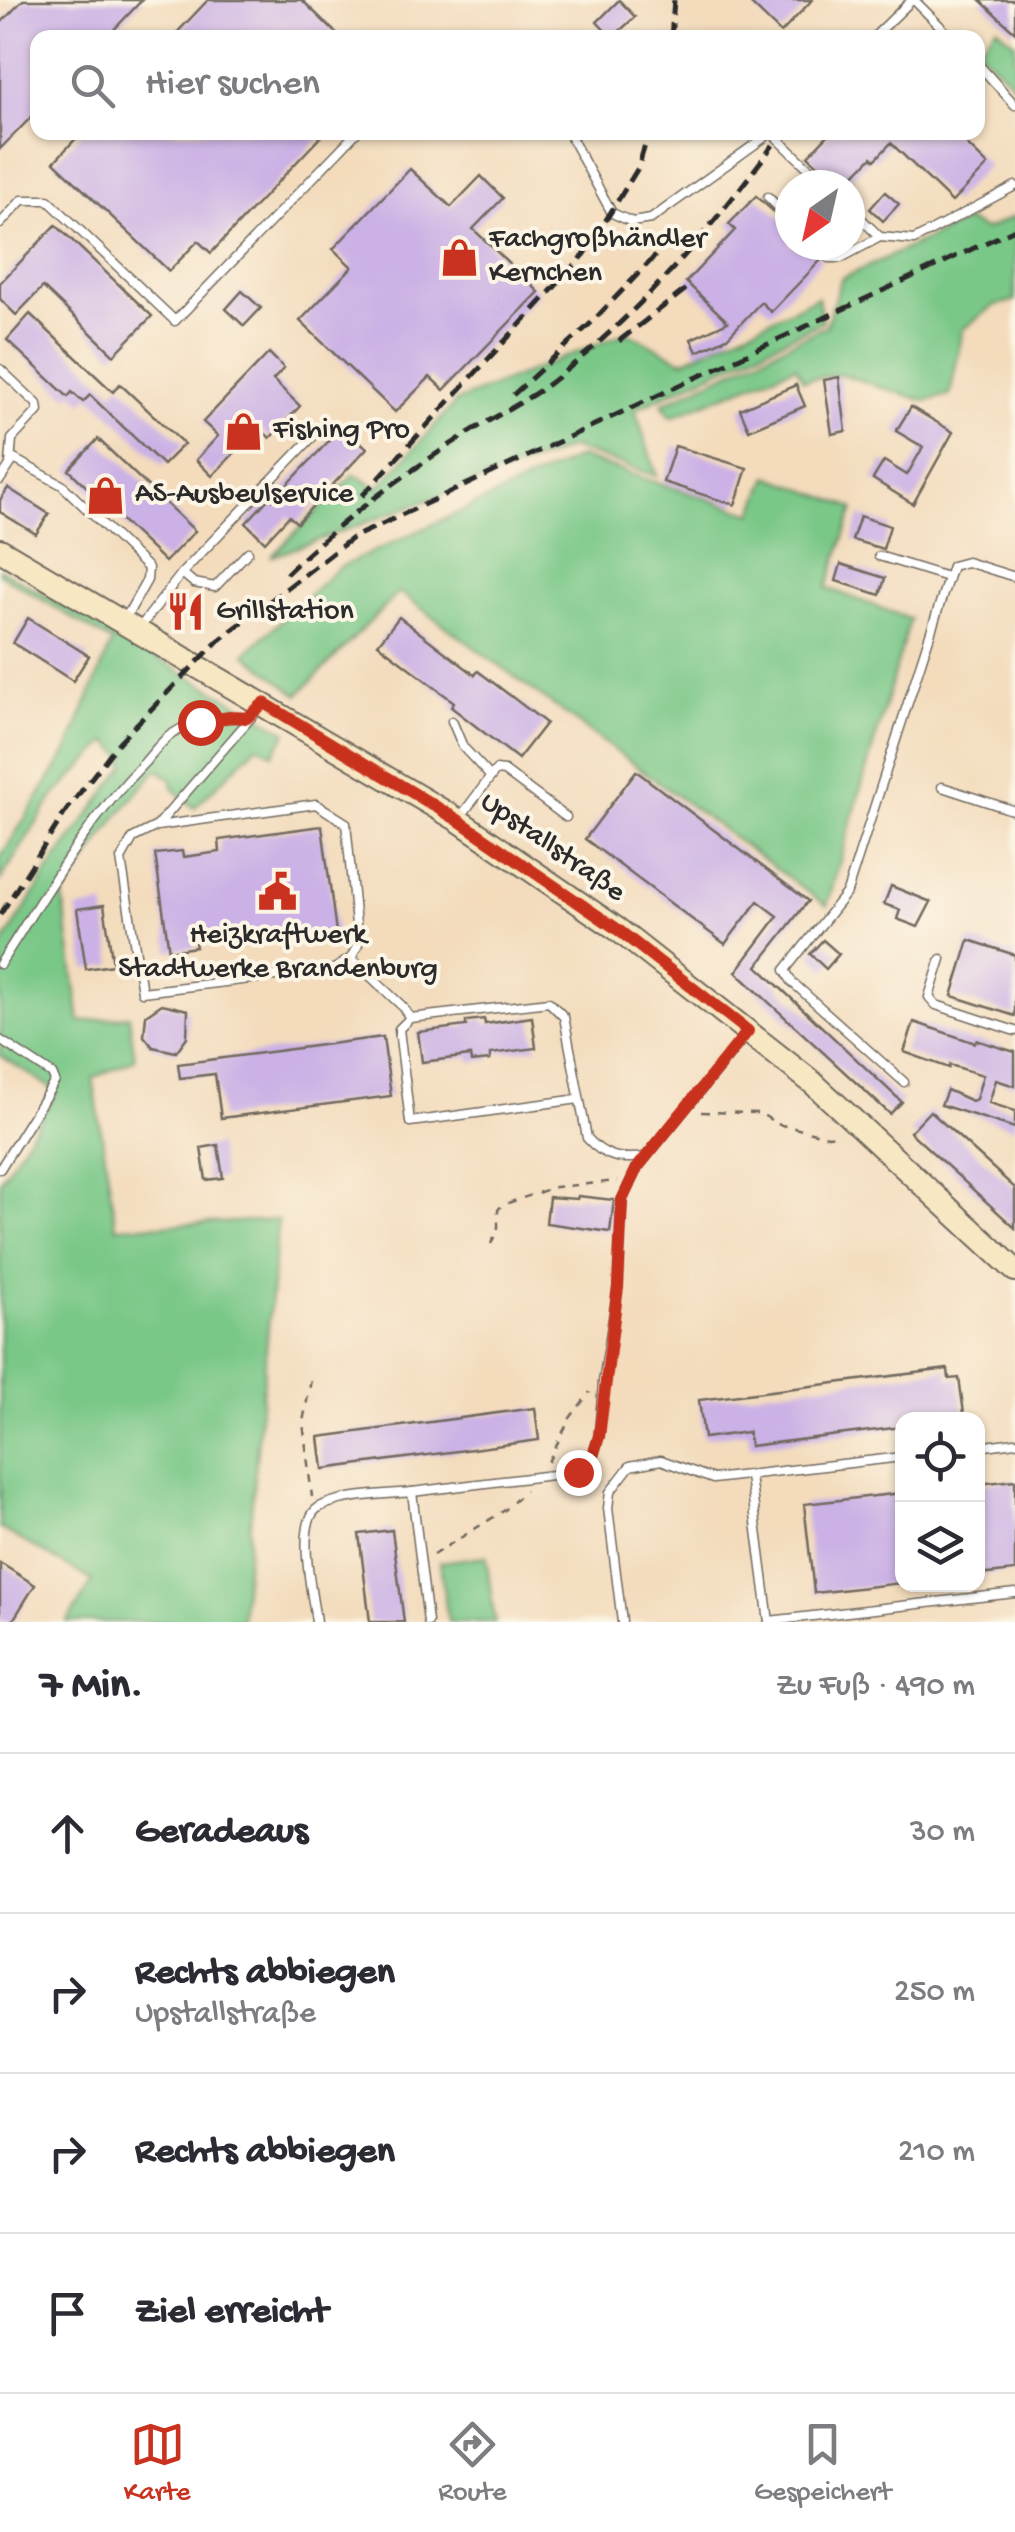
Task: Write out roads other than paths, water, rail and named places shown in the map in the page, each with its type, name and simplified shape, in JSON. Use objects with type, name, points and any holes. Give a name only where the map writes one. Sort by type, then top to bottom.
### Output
[{"type":"street","name":"Upstallstraße","points":[[0,550],[131,626],[256,711],[458,820],[617,929],[812,1083],[1015,1270]]},
{"type":"lane","points":[[882,30],[914,0],[944,30]]},
{"type":"lane","points":[[985,72],[1015,105]]},
{"type":"lane","points":[[0,224],[22,200],[48,200],[174,320],[349,140]]},
{"type":"lane","points":[[572,140],[612,213],[632,222],[651,219],[762,140]]},
{"type":"lane","points":[[779,140],[810,170]]},
{"type":"lane","points":[[865,245],[880,237],[914,240],[1015,186]]},
{"type":"lane","points":[[768,197],[775,204]]},
{"type":"lane","points":[[865,222],[880,237]]},
{"type":"lane","points":[[0,369],[38,404],[38,411],[12,439],[10,464]]},
{"type":"lane","points":[[131,626],[324,425]]},
{"type":"lane","points":[[0,480],[14,460],[62,485],[148,568],[148,580],[131,626]]},
{"type":"lane","points":[[182,573],[194,583],[215,587],[248,552]]},
{"type":"lane","points":[[879,556],[947,577]]},
{"type":"lane","points":[[904,1082],[792,982],[785,970],[847,892],[952,566],[966,562],[1015,578]]},
{"type":"lane","points":[[157,826],[256,711]]},
{"type":"lane","points":[[0,964],[76,845],[126,781],[172,734],[200,722],[256,711]]},
{"type":"lane","points":[[452,721],[463,747],[490,776]]},
{"type":"lane","points":[[458,820],[496,770],[504,771],[566,817]]},
{"type":"lane","points":[[942,787],[1015,812]]},
{"type":"lane","points":[[316,804],[346,823],[358,944],[351,958],[334,969],[142,992],[121,860],[133,838],[157,826],[316,804]]},
{"type":"lane","points":[[351,958],[410,1018]]},
{"type":"lane","points":[[941,959],[930,997],[936,1004],[1015,1031]]},
{"type":"lane","points":[[579,1099],[410,1122],[400,1029],[410,1018],[549,1002],[564,1017],[587,1138],[601,1153],[630,1159],[646,1157]]},
{"type":"lane","points":[[316,1622],[306,1522],[320,1506],[355,1498],[578,1472],[590,1466],[599,1436],[618,1287],[622,1200],[646,1157],[748,1031]]},
{"type":"lane","points":[[0,1040],[52,1074],[56,1081],[0,1169]]},
{"type":"lane","points":[[985,1446],[1015,1442]]},
{"type":"lane","points":[[622,1622],[608,1508],[617,1479],[630,1466],[661,1460],[713,1479],[895,1457]]},
{"type":"lane","points":[[750,1476],[769,1621],[1015,1593]]},
{"type":"lane","points":[[412,1492],[428,1622]]},
{"type":"railway","points":[[672,30],[674,0]]},
{"type":"railway","points":[[362,496],[585,254],[638,168],[647,140]]},
{"type":"railway","points":[[286,574],[391,486],[539,391],[613,330],[670,272],[773,145]]},
{"type":"railway","points":[[0,915],[66,811],[119,742],[218,641],[352,538],[1015,229]]},
{"type":"railway","points":[[513,395],[591,323],[662,249]]},
{"type":"railway","points":[[619,341],[690,286]]},
{"type":"place","name":"Fachgroßhändler Kernchen","points":[[459,257]]},
{"type":"place","name":"Fishing Pro","points":[[243,431]]},
{"type":"place","name":"AS-Ausbeulservice","points":[[105,495]]},
{"type":"place","name":"Grillstation","points":[[186,612]]},
{"type":"place","name":"Heizkraftwerk Stadtwerke Brandenburg","points":[[278,892]]}]
